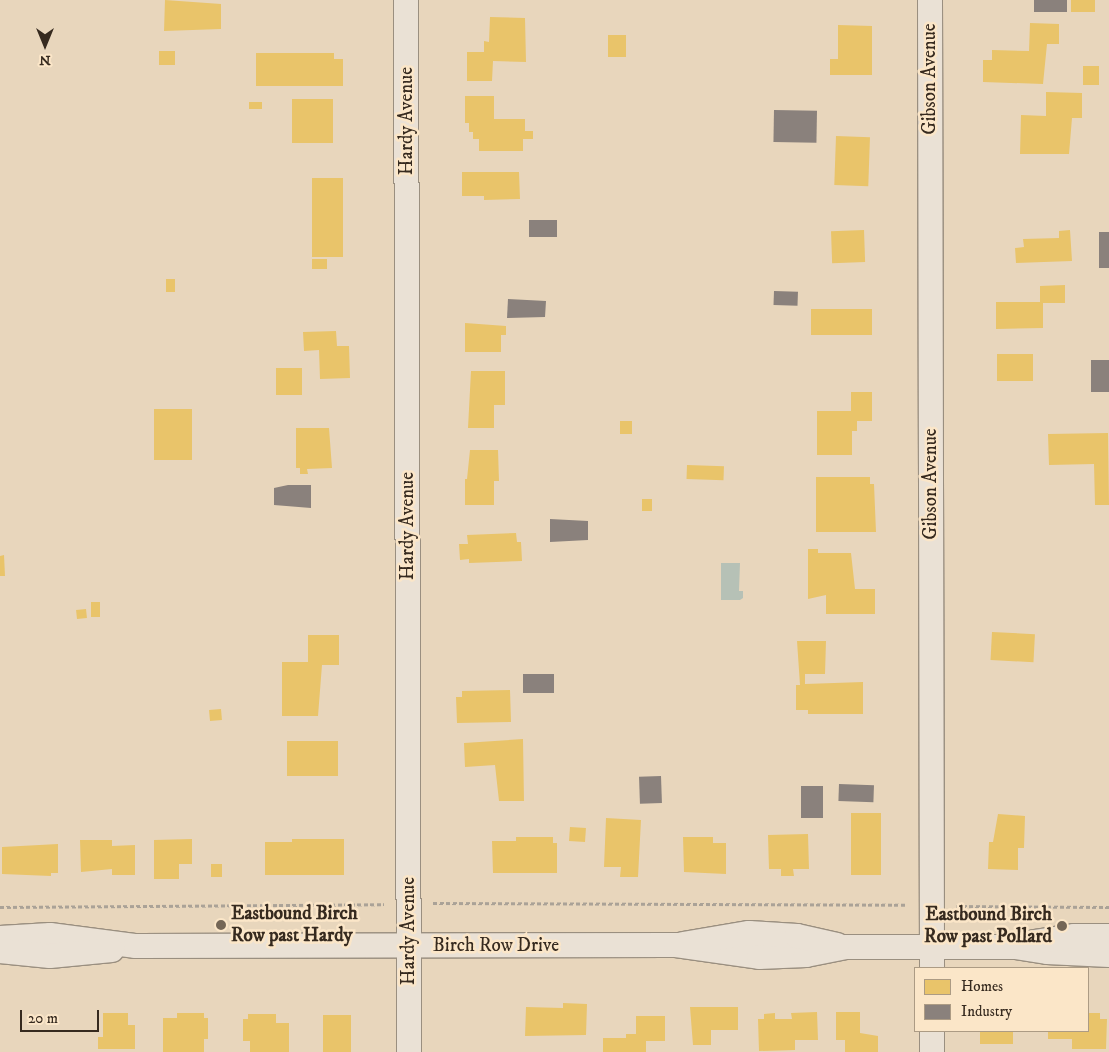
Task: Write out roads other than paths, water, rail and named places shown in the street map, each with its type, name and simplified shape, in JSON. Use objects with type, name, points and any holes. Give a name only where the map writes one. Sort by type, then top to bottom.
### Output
[{"type":"street","name":"Hardy Avenue","points":[[406,0],[409,1052]]},
{"type":"street","name":"Gibson Avenue","points":[[930,0],[932,958]]},
{"type":"street","name":"Birch Row Drive","points":[[0,951],[50,956],[136,946],[676,945],[718,936],[749,933],[797,936],[846,947],[932,958],[1015,947],[1064,938],[1109,936]]},
{"type":"street","name":"Birch Row Drive","points":[[0,938],[50,935],[136,946]]},
{"type":"street","name":"Birch Row Drive","points":[[1015,947],[1047,952],[1109,955]]},
{"type":"street","points":[[932,1032],[932,1052]]},
{"type":"place","name":"Eastbound Birch Row past Hardy","points":[[221,925]]},
{"type":"place","name":"Eastbound Birch Row past Pollard","points":[[1062,926]]}]
